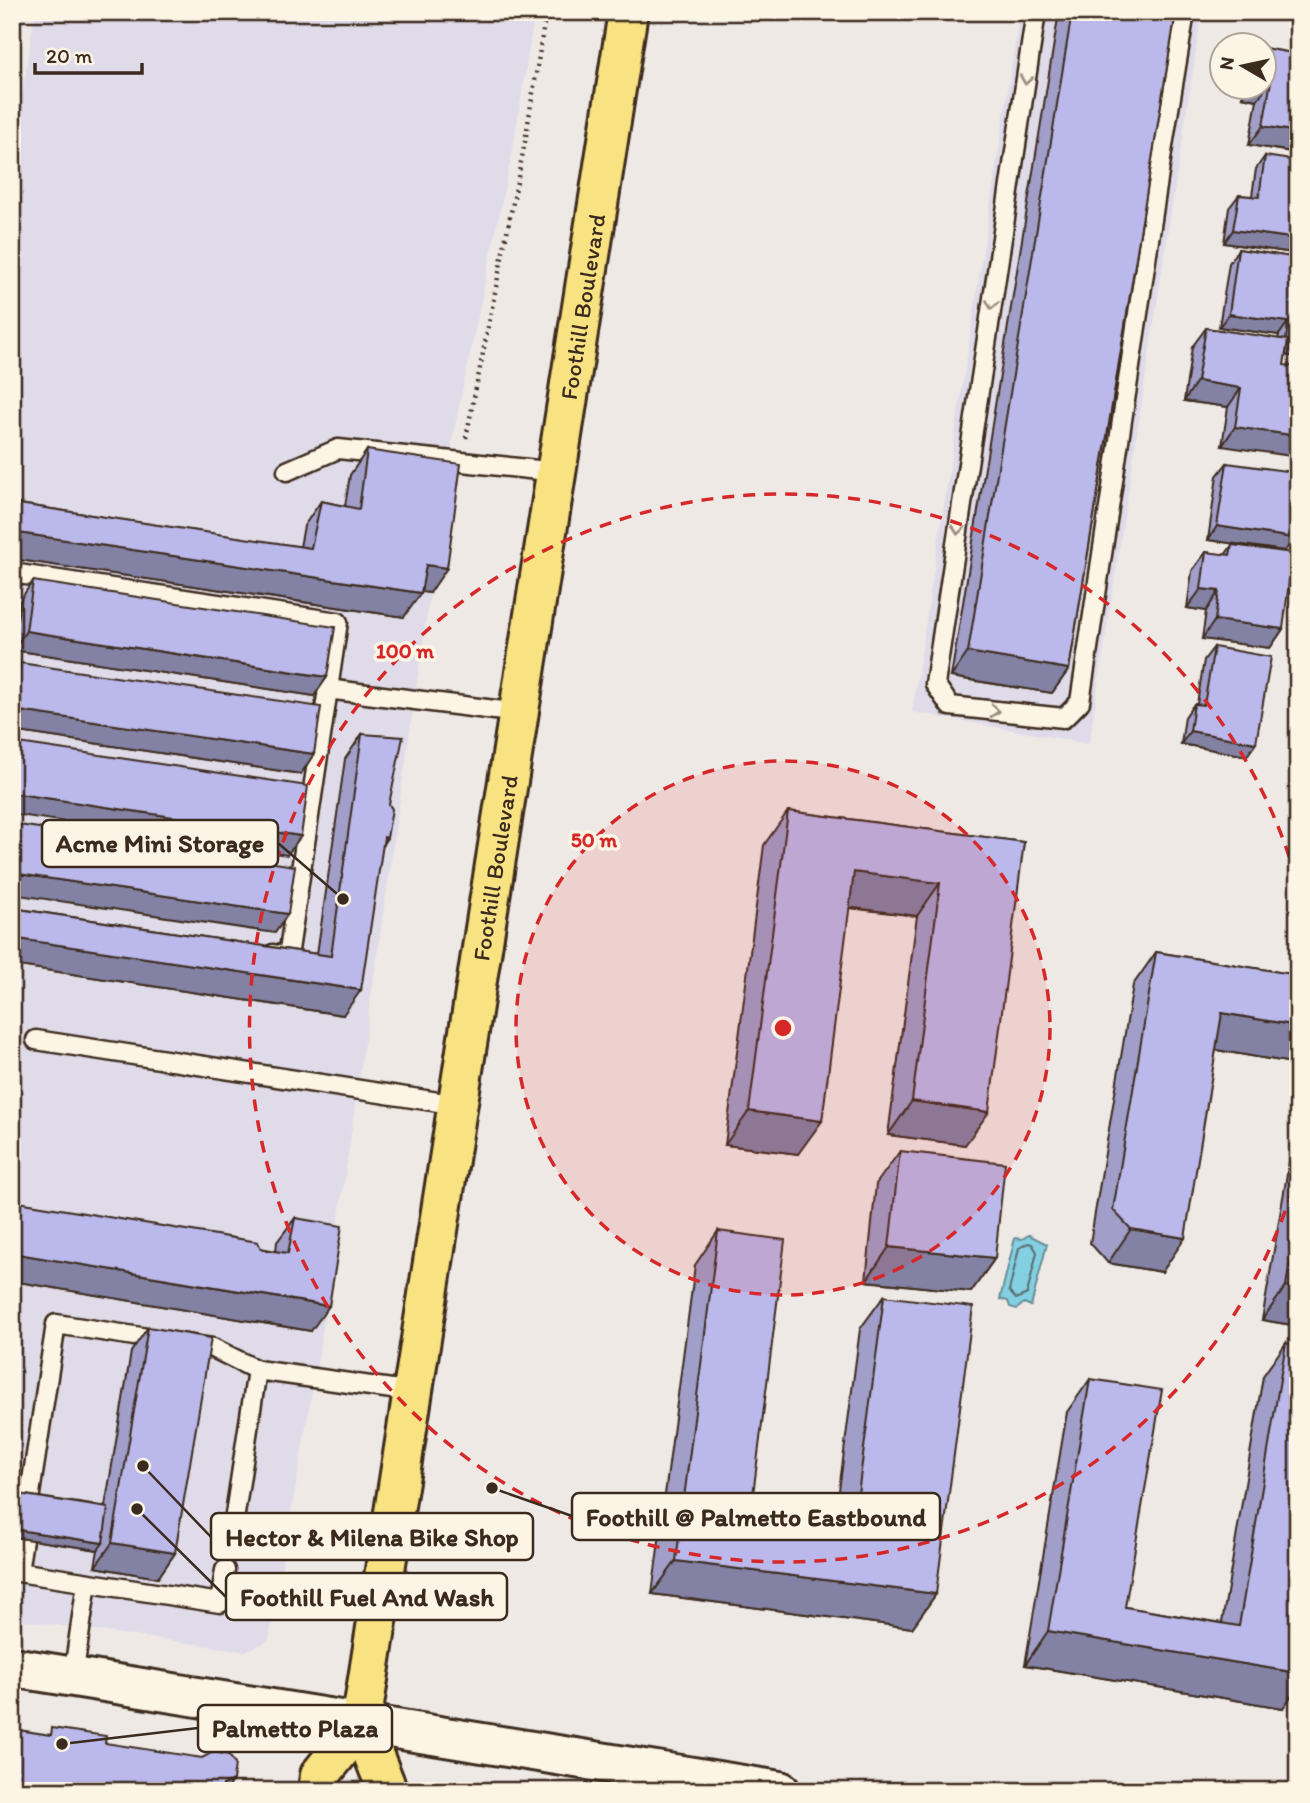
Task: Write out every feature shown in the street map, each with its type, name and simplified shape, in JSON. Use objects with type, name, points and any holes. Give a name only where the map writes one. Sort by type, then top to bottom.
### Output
[{"type":"main road","name":"Foothill Boulevard","points":[[318,1791],[320,1775],[361,1724],[628,12]]},
{"type":"main road","points":[[361,1724],[385,1784],[384,1791]]},
{"type":"street","points":[[12,1667],[361,1724],[668,1782],[780,1791]]},
{"type":"lane","points":[[1036,12],[935,684],[950,706],[1064,718],[1080,702],[1185,12]]},
{"type":"lane","points":[[287,471],[338,449],[556,472]]},
{"type":"lane","points":[[12,573],[338,622],[288,957],[260,952]]},
{"type":"lane","points":[[327,690],[519,713]]},
{"type":"lane","points":[[36,1040],[458,1105]]},
{"type":"lane","points":[[225,1570],[220,1603],[18,1572],[56,1324],[213,1348],[257,1370],[413,1392]]},
{"type":"lane","points":[[235,1514],[257,1370]]},
{"type":"lane","points":[[73,1677],[87,1583]]},
{"type":"path","points":[[464,446],[526,142],[546,12]]},
{"type":"shaded area","points":[[35,12],[535,12],[513,148],[453,436],[320,1346],[269,1640],[246,1651],[12,1619],[12,160]]},
{"type":"shaded area","points":[[1020,12],[1202,12],[1089,744],[912,712]]},
{"type":"water","points":[[1029,1235],[1047,1244],[1031,1306],[1024,1303],[1017,1309],[1010,1307],[1008,1301],[1000,1299],[1015,1238],[1022,1239]]},
{"type":"building","points":[[1072,12],[1176,12],[1069,669],[968,652]]},
{"type":"building","points":[[1278,50],[1298,54],[1298,132],[1263,126],[1267,102],[1278,102]]},
{"type":"building","points":[[1265,156],[1298,161],[1298,239],[1233,230],[1239,195],[1259,197]]},
{"type":"building","points":[[1238,249],[1298,258],[1298,342],[1286,340],[1288,322],[1229,314]]},
{"type":"building","points":[[1206,328],[1288,340],[1284,365],[1298,367],[1298,436],[1235,427],[1241,388],[1197,381]]},
{"type":"building","points":[[367,450],[461,464],[447,568],[426,565],[421,593],[12,532],[12,503],[311,548],[321,501],[359,509]]},
{"type":"building","points":[[1227,463],[1294,472],[1291,494],[1298,495],[1298,511],[1294,538],[1217,526]]},
{"type":"building","points":[[1232,545],[1293,553],[1283,629],[1215,620],[1219,591],[1201,589],[1206,552],[1230,555]]},
{"type":"building","points":[[33,581],[335,627],[327,677],[26,631]]},
{"type":"building","points":[[1214,647],[1271,657],[1256,743],[1190,731],[1194,704],[1204,705]]},
{"type":"building","points":[[20,663],[321,707],[314,754],[13,710]]},
{"type":"building","points":[[362,734],[403,737],[389,804],[392,809],[387,838],[384,837],[361,990],[12,938],[12,908],[331,956]]},
{"type":"building","points":[[12,742],[308,786],[301,836],[12,793]]},
{"type":"building","points":[[788,811],[1024,842],[989,1112],[912,1101],[940,883],[854,872],[822,1121],[749,1111]]},
{"type":"building","points":[[12,824],[295,866],[288,914],[12,873]]},
{"type":"building","points":[[1156,952],[1298,975],[1298,1026],[1222,1013],[1185,1238],[1131,1229],[1113,1210]]},
{"type":"building","points":[[900,1151],[1005,1163],[995,1258],[889,1247]]},
{"type":"building","points":[[12,1201],[258,1242],[261,1249],[288,1253],[295,1218],[342,1226],[329,1306],[12,1253]]},
{"type":"building","points":[[1298,1216],[1298,1288],[1286,1286]]},
{"type":"building","points":[[718,1231],[785,1240],[753,1495],[856,1509],[884,1296],[973,1307],[936,1594],[676,1561]]},
{"type":"building","points":[[148,1327],[211,1338],[175,1553],[112,1543]]},
{"type":"building","points":[[1286,1343],[1298,1345],[1298,1673],[1048,1631],[1090,1379],[1162,1390],[1125,1607],[1239,1626]]},
{"type":"building","points":[[12,1493],[108,1508],[103,1543],[12,1529]]},
{"type":"building","points":[[52,1728],[106,1736],[105,1743],[202,1758],[213,1752],[229,1755],[235,1764],[233,1780],[223,1785],[222,1791],[12,1791],[12,1729],[51,1735]]},
{"type":"place","name":"Acme Mini Storage","points":[[343,899]]},
{"type":"place","name":"Hector & Milena Bike Shop","points":[[143,1466]]},
{"type":"place","name":"Foothill @ Palmetto Eastbound","points":[[492,1488]]},
{"type":"place","name":"Foothill Fuel And Wash","points":[[137,1509]]},
{"type":"place","name":"Palmetto Plaza","points":[[62,1744]]}]
